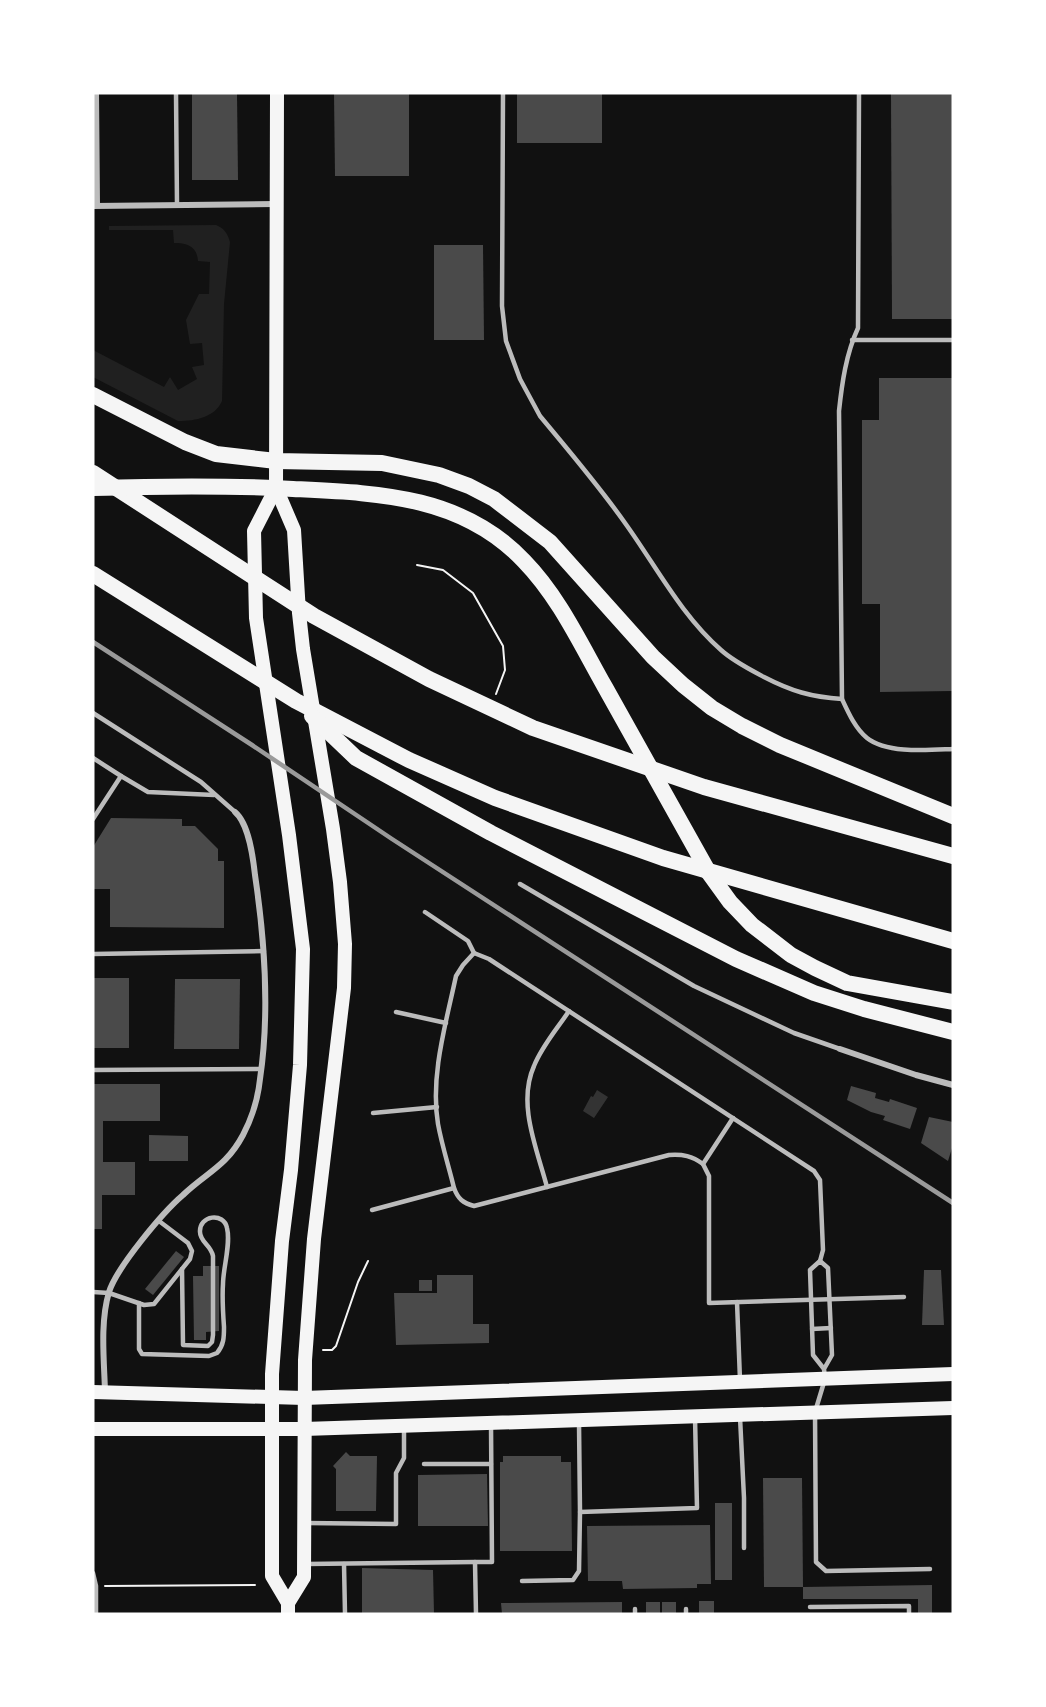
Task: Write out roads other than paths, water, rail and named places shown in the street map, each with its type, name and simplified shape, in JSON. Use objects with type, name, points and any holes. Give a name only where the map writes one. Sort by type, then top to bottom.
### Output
[{"type":"highway","points":[[93,395],[185,442],[216,454],[276,461],[382,462],[439,474],[469,486],[494,500],[550,542],[653,657],[712,708],[780,745],[953,816]]},
{"type":"highway","points":[[93,473],[314,616],[429,680],[533,728],[704,787],[953,856]]},
{"type":"highway","points":[[93,488],[210,485],[386,495],[424,502],[461,516],[496,538],[523,560],[563,611],[709,873],[730,902],[752,926],[791,955],[847,983],[953,1002]]},
{"type":"highway","points":[[93,574],[296,701],[409,760],[495,798],[663,858],[953,941]]},
{"type":"highway","points":[[296,701],[356,758],[491,833],[736,959],[814,993],[864,1009],[953,1032]]},
{"type":"main road","points":[[277,93],[276,488],[294,530],[303,649],[340,882],[345,944],[344,988],[314,1239],[303,1398],[303,1577],[288,1608]]},
{"type":"main road","points":[[276,488],[254,531],[256,618],[303,949],[300,1065],[282,1241],[272,1397],[272,1576],[288,1608]]},
{"type":"main road","points":[[99,1392],[303,1398],[740,1382],[825,1374],[953,1374]]},
{"type":"main road","points":[[93,1429],[273,1430],[953,1408]]},
{"type":"street","points":[[96,93],[95,206],[277,204]]},
{"type":"street","points":[[99,1392],[109,1293],[125,1264],[159,1221],[184,1194],[229,1158],[244,1133],[256,1099],[261,1069],[264,951],[251,847],[240,817],[235,812]]},
{"type":"street","points":[[840,1049],[953,1085]]},
{"type":"lane","points":[[176,93],[177,205]]},
{"type":"lane","points":[[503,93],[502,306],[506,341],[540,416],[624,522],[673,595],[702,632],[722,651],[744,667],[796,692],[842,699]]},
{"type":"lane","points":[[859,93],[858,328],[852,340],[843,376],[839,411],[842,699],[853,722],[867,738],[885,746],[916,750],[953,749]]},
{"type":"lane","points":[[852,340],[953,340]]},
{"type":"lane","points":[[93,713],[201,782],[235,812]]},
{"type":"lane","points":[[93,758],[148,792],[214,795]]},
{"type":"lane","points":[[93,819],[121,776]]},
{"type":"lane","points":[[520,884],[694,986],[794,1033],[840,1049]]},
{"type":"lane","points":[[425,912],[468,941],[474,953],[489,959],[814,1171],[820,1180],[823,1250],[820,1261],[810,1270],[813,1355],[825,1374]]},
{"type":"lane","points":[[93,954],[264,951]]},
{"type":"lane","points":[[474,953],[456,976],[439,1064],[437,1107],[438,1124],[454,1188],[457,1196],[464,1203],[474,1206],[669,1155],[681,1154],[693,1157],[703,1164],[708,1176],[710,1303],[904,1296]]},
{"type":"lane","points":[[548,1187],[529,1118],[527,1093],[529,1080],[538,1058],[569,1011]]},
{"type":"lane","points":[[396,1012],[446,1023]]},
{"type":"lane","points":[[93,1070],[261,1069]]},
{"type":"lane","points":[[373,1113],[437,1107]]},
{"type":"lane","points":[[703,1164],[734,1118]]},
{"type":"lane","points":[[372,1210],[454,1188]]},
{"type":"lane","points":[[139,1303],[139,1349],[142,1354],[209,1356],[217,1353],[223,1342],[223,1284],[228,1232],[225,1222],[210,1217],[204,1221],[200,1230],[201,1237],[211,1248],[213,1256],[213,1335],[212,1342],[208,1346],[183,1345],[182,1269]]},
{"type":"lane","points":[[93,1292],[109,1293],[149,1306],[154,1304],[191,1256],[191,1246],[159,1221]]},
{"type":"lane","points":[[820,1261],[828,1269],[832,1355],[815,1412],[816,1562],[826,1571],[930,1569]]},
{"type":"lane","points":[[737,1302],[740,1382]]},
{"type":"lane","points":[[812,1329],[831,1328]]},
{"type":"lane","points":[[740,1414],[744,1548]]},
{"type":"lane","points":[[580,1512],[697,1508],[695,1416]]},
{"type":"lane","points":[[522,1581],[573,1580],[579,1570],[579,1420]]},
{"type":"lane","points":[[303,1564],[492,1562],[491,1423]]},
{"type":"lane","points":[[304,1523],[396,1524],[396,1473],[404,1458],[404,1426]]},
{"type":"lane","points":[[424,1464],[491,1464]]},
{"type":"lane","points":[[475,1562],[476,1614]]},
{"type":"lane","points":[[344,1564],[345,1614]]},
{"type":"lane","points":[[93,1574],[96,1586],[96,1614]]},
{"type":"lane","points":[[810,1607],[909,1606],[909,1614]]},
{"type":"railway","points":[[93,642],[953,1203]]}]
